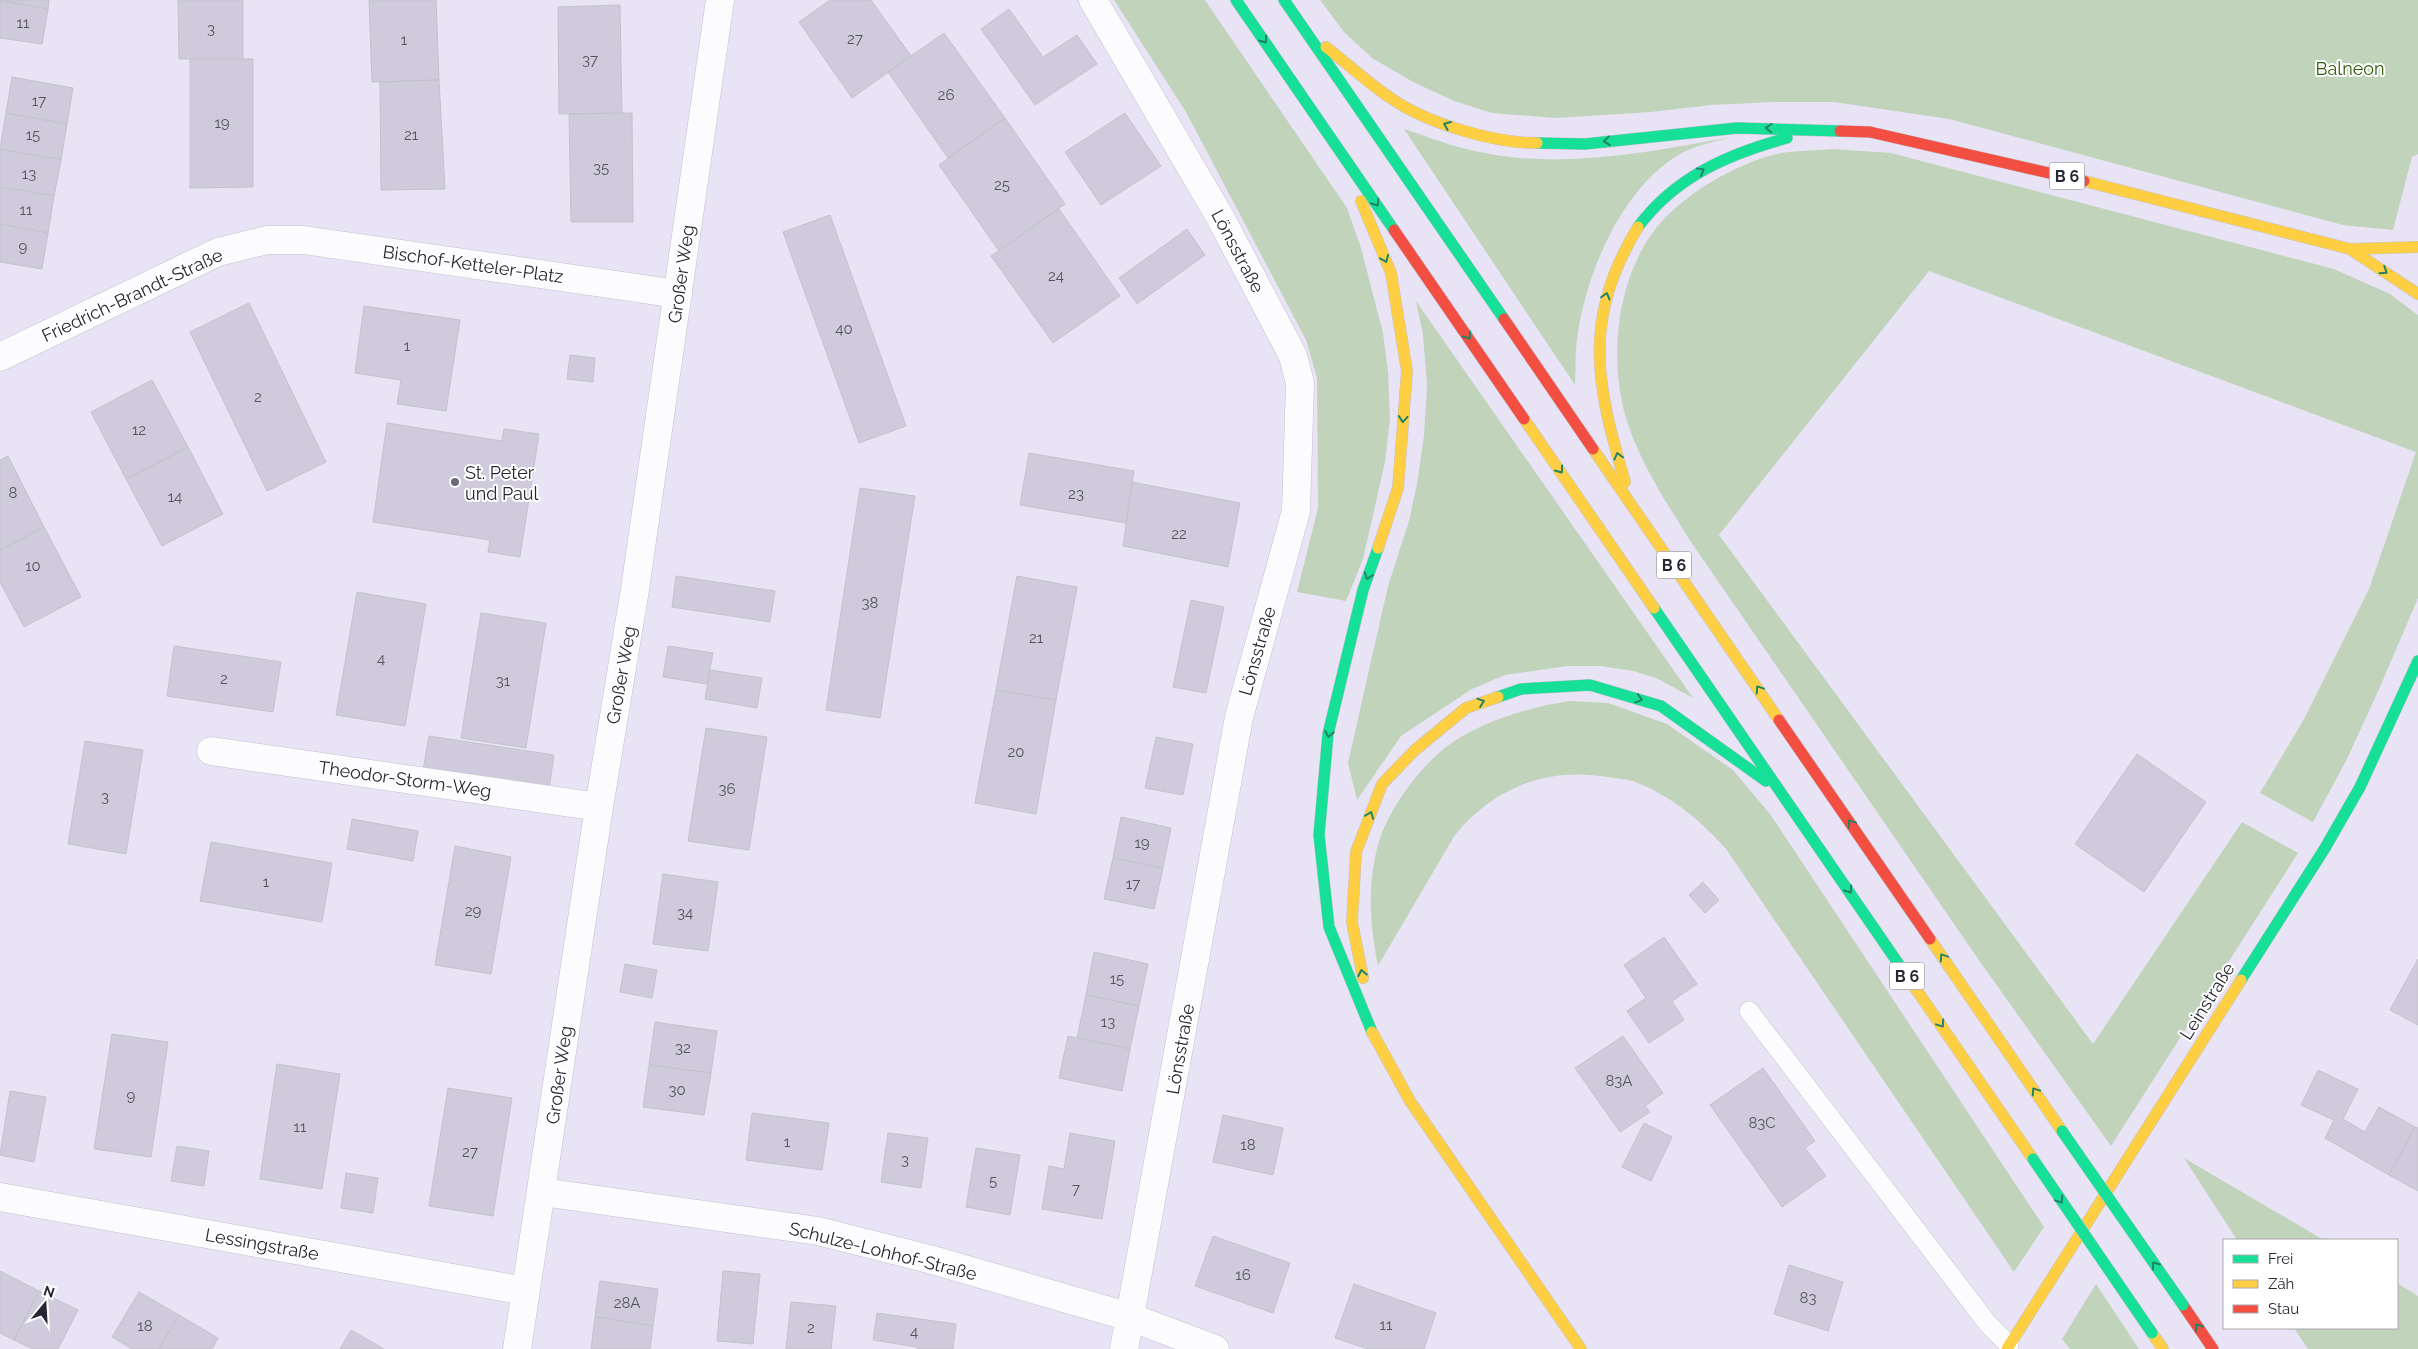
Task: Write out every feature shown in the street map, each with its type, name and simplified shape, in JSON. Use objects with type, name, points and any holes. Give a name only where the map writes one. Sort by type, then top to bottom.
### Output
[{"type":"main road","name":"B 6","points":[[1236,0],[2163,1349]]},
{"type":"main road","name":"B 6","points":[[1284,0],[2213,1349]]},
{"type":"main road","points":[[1305,31],[1393,100],[1452,128],[1518,143],[1585,144],[1737,128],[1818,130]]},
{"type":"main road","name":"B 6","points":[[1818,130],[1870,132],[1920,142],[2034,168],[2350,249],[2418,247]]},
{"type":"main road","points":[[1631,503],[1602,396],[1599,340],[1607,292],[1634,228],[1686,179],[1745,149],[1818,130]]},
{"type":"main road","points":[[1339,149],[1391,274],[1407,371],[1398,488],[1363,590],[1328,734],[1319,835],[1329,927],[1376,1038],[1410,1101],[1581,1349]]},
{"type":"main road","name":"B 6","points":[[2350,249],[2418,294]]},
{"type":"main road","name":"Leinstraße","points":[[2008,1347],[2325,848],[2360,787],[2418,661]]},
{"type":"main road","points":[[1376,1038],[1352,922],[1356,852],[1382,784],[1416,750],[1466,708],[1521,688],[1590,685],[1661,706],[1782,792]]},
{"type":"street","name":"Großer Weg","points":[[517,1349],[599,807],[635,588],[720,0]]},
{"type":"street","name":"Lönsstraße","points":[[1093,0],[1220,217],[1293,356],[1300,383],[1296,511],[1238,717],[1124,1349]]},
{"type":"street","name":"Bischof-Ketteler-Platz","points":[[267,240],[304,240],[678,294]]},
{"type":"street","name":"Friedrich-Brandt-Straße","points":[[0,357],[218,252],[267,240]]},
{"type":"street","name":"Theodor-Storm-Weg","points":[[211,751],[599,807]]},
{"type":"street","name":"Schulze-Lohhof-Straße","points":[[542,1192],[818,1231],[929,1259],[1130,1317],[1216,1349]]},
{"type":"street","name":"Lessingstraße","points":[[0,1197],[525,1291]]},
{"type":"lane","points":[[1749,1011],[1988,1324],[2008,1347]]},
{"type":"green space","points":[[1114,0],[1205,0],[1347,208],[1361,248],[1383,333],[1388,372],[1390,419],[1385,462],[1363,559],[1346,601],[1297,592],[1318,508],[1317,378],[1306,340],[1186,112]]},
{"type":"green space","name":"Balneon","points":[[1320,0],[2418,0],[2418,154],[2412,157],[2393,230],[2343,225],[1949,119],[1834,102],[1711,105],[1651,112],[1555,118],[1492,113],[1454,101],[1413,82],[1372,58],[1344,32]]},
{"type":"green space","points":[[1404,129],[1462,148],[1530,159],[1597,158],[1731,137],[1699,146],[1680,154],[1641,187],[1625,208],[1611,232],[1590,282],[1577,338],[1575,385]]},
{"type":"green space","points":[[1833,149],[1891,153],[2334,269],[2390,294],[2418,315],[2418,598],[2346,761],[2313,822],[2260,793],[2303,721],[2369,589],[2416,452],[1929,271],[1719,535],[2093,1044],[2242,822],[2298,853],[2111,1146],[1983,966],[1691,542],[1646,466],[1626,418],[1618,372],[1619,324],[1623,300],[1630,277],[1639,255],[1651,235],[1674,209],[1689,197],[1704,186],[1737,168],[1777,154]]},
{"type":"green space","points":[[1416,301],[1693,698],[1658,679],[1634,671],[1600,666],[1568,666],[1505,675],[1472,689],[1401,736],[1357,800],[1348,763],[1388,586],[1409,521],[1424,436],[1427,386],[1423,335]]},
{"type":"green space","points":[[1570,701],[1608,703],[1667,724],[1733,770],[1770,814],[2044,1227],[2014,1272],[1726,849],[1686,811],[1651,789],[1624,779],[1564,775],[1543,778],[1523,784],[1487,804],[1470,818],[1455,835],[1378,966],[1373,937],[1371,890],[1378,845],[1398,802],[1418,774],[1441,751],[1480,727],[1510,715]]},
{"type":"green space","points":[[2184,1158],[2322,1239],[2236,1239]]},
{"type":"green space","points":[[2096,1284],[2139,1349],[2070,1349],[2062,1339]]},
{"type":"green space","points":[[2398,1284],[2418,1296],[2418,1349],[2308,1349],[2295,1329],[2398,1329]]},
{"type":"building","points":[[0,0],[49,0],[48,9]]},
{"type":"building","points":[[178,0],[243,0],[243,59],[179,59]]},
{"type":"building","points":[[369,0],[436,0],[439,80],[372,82]]},
{"type":"building","points":[[830,0],[871,0],[911,56],[852,98],[799,22]]},
{"type":"building","points":[[0,1],[48,9],[42,44],[0,38]]},
{"type":"building","points":[[620,5],[622,113],[559,114],[558,7]]},
{"type":"building","points":[[1009,9],[1043,57],[1077,35],[1097,64],[1035,105],[981,29]]},
{"type":"building","points":[[944,33],[1005,118],[948,158],[888,72]]},
{"type":"building","points":[[190,59],[253,59],[253,187],[190,188]]},
{"type":"building","points":[[12,77],[73,88],[67,124],[6,113]]},
{"type":"building","points":[[439,80],[445,189],[381,190],[380,82]]},
{"type":"building","points":[[6,113],[67,124],[61,160],[0,149]]},
{"type":"building","points":[[632,113],[633,222],[571,222],[569,114]]},
{"type":"building","points":[[1125,113],[1161,166],[1101,205],[1065,152]]},
{"type":"building","points":[[1005,118],[1065,204],[999,251],[939,165]]},
{"type":"building","points":[[0,149],[61,160],[54,196],[0,187]]},
{"type":"building","points":[[0,187],[54,196],[48,233],[0,224]]},
{"type":"building","points":[[1059,209],[1120,296],[1053,343],[991,256]]},
{"type":"building","points":[[830,215],[906,426],[859,443],[783,232]]},
{"type":"building","points":[[0,224],[48,233],[42,269],[0,262]]},
{"type":"building","points":[[1187,229],[1205,255],[1137,304],[1119,278]]},
{"type":"building","points":[[249,303],[326,462],[267,491],[190,332]]},
{"type":"building","points":[[364,306],[460,320],[446,411],[397,404],[401,380],[355,373]]},
{"type":"building","points":[[570,355],[595,358],[593,382],[567,379]]},
{"type":"building","points":[[152,380],[188,447],[126,479],[91,412]]},
{"type":"building","name":"St. Peter und Paul","points":[[387,423],[502,441],[504,429],[539,434],[520,557],[488,552],[490,540],[373,522]]},
{"type":"building","points":[[188,447],[223,514],[162,546],[126,479]]},
{"type":"building","points":[[1029,453],[1134,471],[1126,523],[1020,505]]},
{"type":"building","points":[[8,456],[44,527],[0,550],[0,460]]},
{"type":"building","points":[[1132,482],[1240,503],[1228,567],[1123,546]]},
{"type":"building","points":[[860,488],[915,496],[880,718],[826,710]]},
{"type":"building","points":[[44,527],[81,597],[24,627],[0,582],[0,550]]},
{"type":"building","points":[[676,576],[775,591],[770,622],[672,607]]},
{"type":"building","points":[[1017,576],[1077,587],[1056,700],[996,690]]},
{"type":"building","points":[[357,592],[426,604],[405,726],[336,715]]},
{"type":"building","points":[[1191,600],[1224,607],[1206,693],[1173,687]]},
{"type":"building","points":[[481,613],[546,623],[526,748],[461,738]]},
{"type":"building","points":[[174,646],[281,662],[273,712],[167,696]]},
{"type":"building","points":[[668,646],[713,653],[707,684],[663,677]]},
{"type":"building","points":[[710,670],[762,678],[757,708],[705,699]]},
{"type":"building","points":[[996,690],[1056,700],[1036,814],[975,803]]},
{"type":"building","points":[[706,728],[767,737],[749,850],[688,841]]},
{"type":"building","points":[[429,736],[554,755],[549,789],[423,770]]},
{"type":"building","points":[[1156,737],[1193,744],[1183,795],[1145,788]]},
{"type":"building","points":[[85,741],[143,750],[126,854],[68,844]]},
{"type":"building","points":[[2137,754],[2206,802],[2144,892],[2075,844]]},
{"type":"building","points":[[1121,817],[1171,828],[1163,868],[1113,858]]},
{"type":"building","points":[[352,819],[418,831],[413,861],[347,849]]},
{"type":"building","points":[[211,842],[332,863],[322,922],[200,901]]},
{"type":"building","points":[[455,846],[511,857],[491,974],[435,965]]},
{"type":"building","points":[[1113,858],[1163,868],[1154,909],[1104,899]]},
{"type":"building","points":[[663,874],[718,882],[708,951],[653,944]]},
{"type":"building","points":[[1703,882],[1719,900],[1705,913],[1689,895]]},
{"type":"building","points":[[1664,937],[1697,984],[1672,1001],[1684,1020],[1649,1043],[1627,1011],[1646,998],[1624,965]]},
{"type":"building","points":[[1094,952],[1148,964],[1139,1006],[1086,995]]},
{"type":"building","points":[[2418,959],[2418,1025],[2390,1010]]},
{"type":"building","points":[[625,964],[657,970],[652,998],[620,992]]},
{"type":"building","points":[[1086,995],[1139,1006],[1130,1049],[1077,1038]]},
{"type":"building","points":[[655,1022],[717,1031],[711,1073],[649,1065]]},
{"type":"building","points":[[112,1034],[168,1042],[151,1157],[94,1149]]},
{"type":"building","points":[[1068,1036],[1130,1049],[1122,1091],[1059,1078]]},
{"type":"building","points":[[1623,1036],[1663,1093],[1645,1106],[1650,1112],[1620,1132],[1575,1068]]},
{"type":"building","points":[[277,1064],[340,1074],[322,1189],[260,1179]]},
{"type":"building","points":[[649,1065],[711,1073],[704,1115],[643,1107]]},
{"type":"building","points":[[1763,1068],[1815,1141],[1805,1148],[1826,1176],[1782,1207],[1710,1105]]},
{"type":"building","points":[[2318,1070],[2358,1089],[2343,1119],[2365,1132],[2379,1107],[2415,1127],[2389,1175],[2325,1138],[2334,1120],[2301,1105]]},
{"type":"building","points":[[448,1088],[512,1098],[493,1216],[429,1206]]},
{"type":"building","points":[[10,1091],[46,1097],[34,1162],[0,1155]]},
{"type":"building","points":[[752,1113],[829,1123],[822,1170],[746,1160]]},
{"type":"building","points":[[1223,1115],[1283,1128],[1273,1175],[1213,1162]]},
{"type":"building","points":[[1644,1123],[1672,1137],[1651,1181],[1622,1167]]},
{"type":"building","points":[[2415,1127],[2418,1128],[2418,1191],[2389,1175]]},
{"type":"building","points":[[888,1133],[928,1138],[921,1188],[881,1182]]},
{"type":"building","points":[[1070,1133],[1115,1141],[1102,1219],[1042,1209],[1049,1166],[1064,1169]]},
{"type":"building","points":[[177,1146],[209,1151],[204,1186],[171,1181]]},
{"type":"building","points":[[976,1148],[1020,1155],[1010,1215],[966,1207]]},
{"type":"building","points":[[346,1173],[378,1178],[373,1213],[341,1208]]},
{"type":"building","points":[[1213,1236],[1290,1263],[1273,1313],[1195,1286]]},
{"type":"building","points":[[1789,1265],[1843,1282],[1828,1331],[1774,1314]]},
{"type":"building","points":[[0,1271],[39,1291],[14,1340],[0,1333]]},
{"type":"building","points":[[723,1271],[760,1274],[753,1344],[717,1341]]},
{"type":"building","points":[[600,1281],[658,1289],[653,1326],[595,1317]]},
{"type":"building","points":[[1354,1284],[1436,1313],[1424,1349],[1368,1349],[1335,1338]]},
{"type":"building","points":[[39,1291],[78,1310],[58,1349],[33,1349],[14,1340]]},
{"type":"building","points":[[139,1292],[179,1315],[159,1349],[132,1349],[112,1337]]},
{"type":"building","points":[[791,1302],[836,1306],[831,1349],[786,1349]]},
{"type":"building","points":[[877,1313],[956,1324],[953,1349],[917,1349],[917,1347],[873,1340]]},
{"type":"building","points":[[179,1315],[218,1338],[212,1349],[159,1349]]},
{"type":"building","points":[[595,1317],[653,1326],[650,1349],[591,1349]]},
{"type":"building","points":[[351,1330],[384,1349],[340,1349]]},
{"type":"traffic: fast","points":[[1236,0],[1394,230]]},
{"type":"traffic: fast","points":[[1284,0],[1504,319]]},
{"type":"traffic: fast","points":[[1537,143],[1585,144],[1737,128],[1840,131]]},
{"type":"traffic: fast","points":[[1638,227],[1669,194],[1704,170],[1744,152],[1787,138]]},
{"type":"traffic: fast","points":[[1372,1032],[1329,927],[1319,835],[1328,734],[1363,590],[1378,548]]},
{"type":"traffic: fast","points":[[1654,608],[1911,982]]},
{"type":"traffic: fast","points":[[2241,980],[2325,848],[2360,787],[2418,661]]},
{"type":"traffic: fast","points":[[1498,697],[1521,689],[1590,685],[1661,706],[1766,781]]},
{"type":"traffic: fast","points":[[2062,1131],[2183,1305]]},
{"type":"traffic: fast","points":[[2033,1159],[2152,1333]]},
{"type":"traffic: slow","points":[[1326,47],[1383,93],[1424,116],[1482,136],[1501,140],[1537,143]]},
{"type":"traffic: slow","points":[[2084,181],[2350,249],[2418,247]]},
{"type":"traffic: slow","points":[[1361,201],[1391,273],[1407,371],[1398,488],[1378,548]]},
{"type":"traffic: slow","points":[[1625,482],[1607,413],[1600,352],[1602,322],[1608,292],[1620,261],[1638,227]]},
{"type":"traffic: slow","points":[[2350,249],[2418,294]]},
{"type":"traffic: slow","points":[[1524,419],[1654,608]]},
{"type":"traffic: slow","points":[[1593,449],[1779,720]]},
{"type":"traffic: slow","points":[[1363,978],[1352,922],[1356,852],[1382,784],[1415,750],[1466,708],[1498,697]]},
{"type":"traffic: slow","points":[[1930,939],[2062,1131]]},
{"type":"traffic: slow","points":[[2007,1349],[2241,980]]},
{"type":"traffic: slow","points":[[1911,982],[2033,1159]]},
{"type":"traffic: slow","points":[[1372,1032],[1410,1101],[1581,1349]]},
{"type":"traffic: slow","points":[[2152,1333],[2163,1349]]},
{"type":"traffic: jam","points":[[1840,131],[1870,132],[2084,181]]},
{"type":"traffic: jam","points":[[1394,230],[1524,419]]},
{"type":"traffic: jam","points":[[1504,319],[1593,449]]},
{"type":"traffic: jam","points":[[1779,720],[1930,939]]},
{"type":"traffic: jam","points":[[2183,1305],[2213,1349]]},
{"type":"place","name":"St. Peter und Paul","points":[[455,482]]}]
